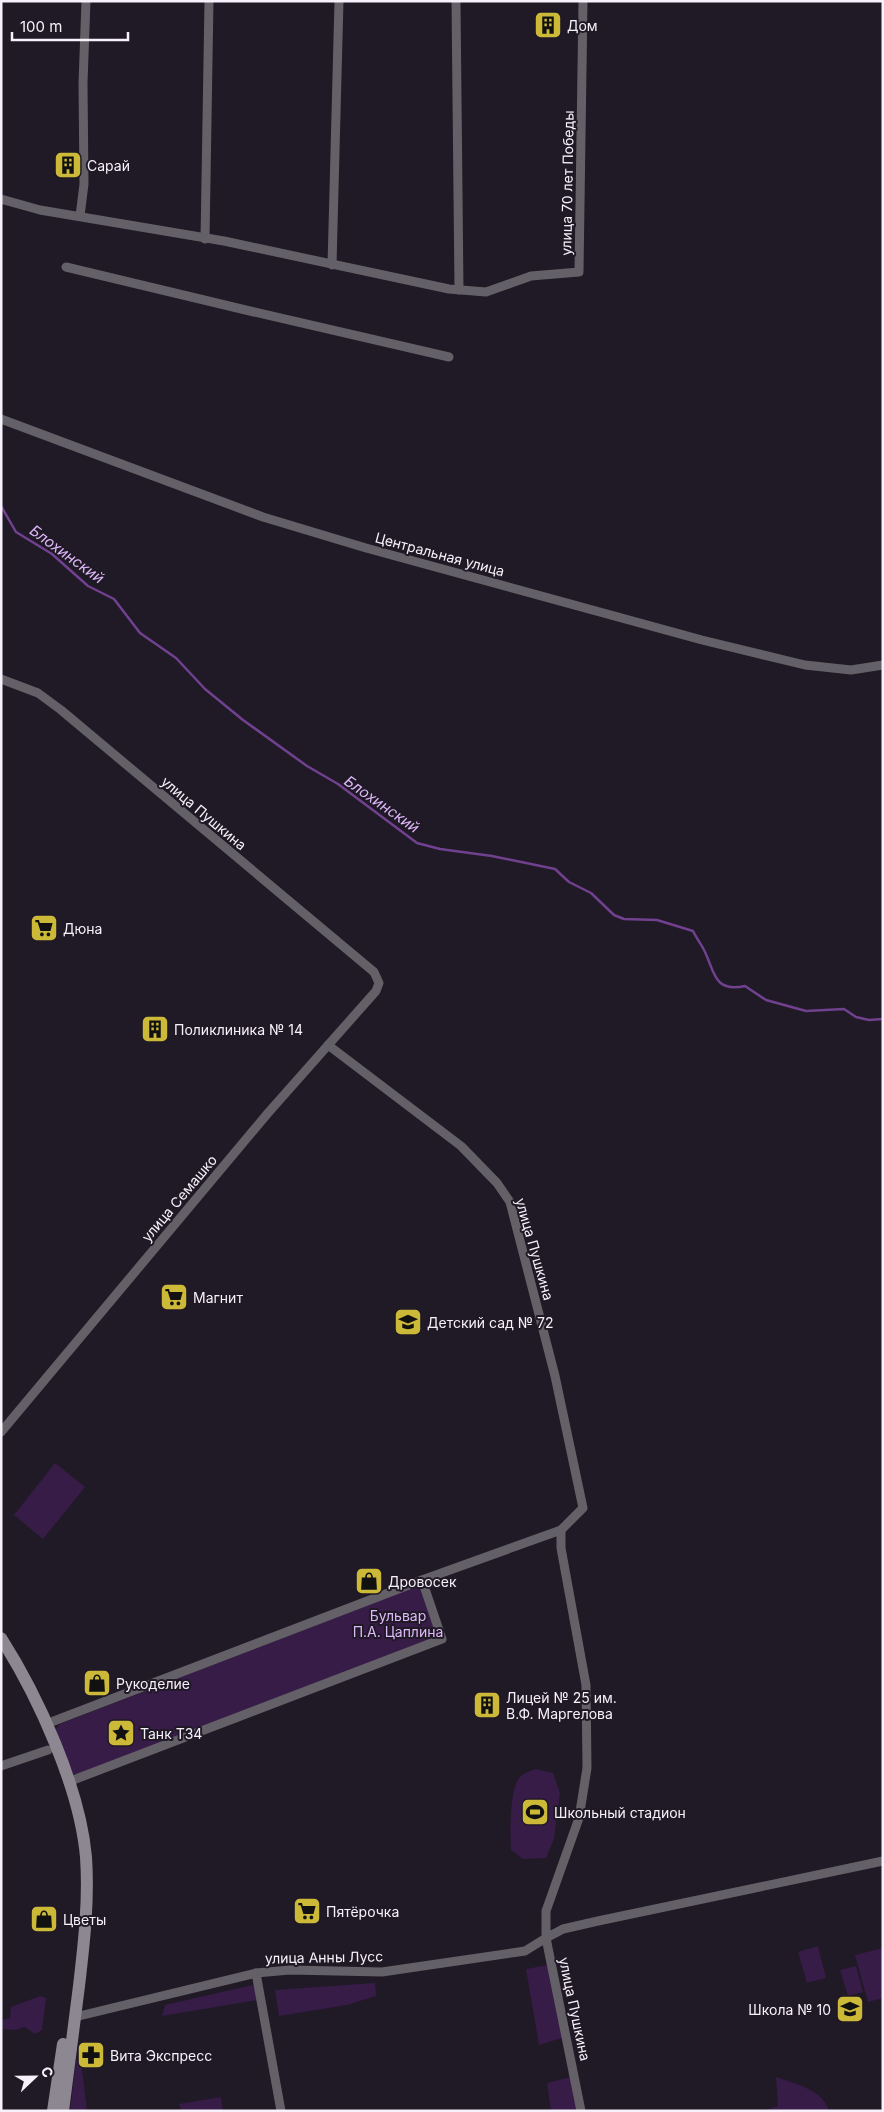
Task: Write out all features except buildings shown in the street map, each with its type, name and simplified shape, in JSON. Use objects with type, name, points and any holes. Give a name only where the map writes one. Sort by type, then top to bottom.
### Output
[{"type":"main road","points":[[1,1638],[29,1688],[79,1819],[86,1856],[87,1898],[85,1934],[53,2111]]},
{"type":"main road","points":[[1,1653],[43,1726],[48,1750],[65,1783]]},
{"type":"main road","points":[[63,2111],[71,2017]]},
{"type":"street","points":[[80,216],[84,184],[83,83],[86,1]]},
{"type":"street","points":[[205,239],[209,1]]},
{"type":"street","points":[[332,265],[338,1]]},
{"type":"street","points":[[456,1],[459,290]]},
{"type":"street","name":"улица 70 лет Победы","points":[[1,199],[40,210],[224,241],[459,290],[486,292],[531,276],[579,272],[584,1]]},
{"type":"street","points":[[66,267],[449,357]]},
{"type":"street","name":"Центральная улица","points":[[1,419],[263,518],[366,548],[702,640],[805,665],[851,670],[883,666]]},
{"type":"street","name":"улица Пушкина","points":[[1,679],[38,693],[62,710],[374,972],[378,983]]},
{"type":"street","name":"улица Семашко","points":[[1,1432],[220,1170],[376,991],[378,983]]},
{"type":"street","name":"улица Пушкина","points":[[328,1045],[462,1146],[497,1183],[510,1202],[555,1376],[583,1508],[561,1530],[561,1548],[586,1685],[587,1768],[579,1818],[546,1911],[546,1938],[581,2111]]},
{"type":"street","points":[[43,1726],[422,1580],[561,1530]]},
{"type":"street","points":[[65,1783],[442,1639],[422,1580]]},
{"type":"street","points":[[1,1766],[48,1750]]},
{"type":"street","points":[[546,1938],[563,1930],[598,1920],[883,1862]]},
{"type":"street","name":"улица Анны Лусс","points":[[71,2017],[256,1973],[290,1970],[382,1972],[525,1951],[546,1938]]},
{"type":"street","points":[[256,1973],[281,2111]]},
{"type":"green space","points":[[55,1463],[85,1487],[43,1539],[14,1515]]},
{"type":"green space","name":"Бульвар П.А. Цаплина","points":[[415,1587],[421,1590],[436,1634],[431,1640],[78,1774],[73,1774],[55,1730],[60,1724]]},
{"type":"green space","name":"Школьный стадион","points":[[535,1769],[553,1773],[560,1793],[554,1839],[546,1858],[523,1859],[511,1850],[512,1800],[517,1782],[521,1776]]},
{"type":"green space","points":[[818,1946],[826,1978],[807,1983],[798,1952]]},
{"type":"green space","points":[[883,1948],[883,1998],[868,2002],[855,1955]]},
{"type":"green space","points":[[548,1965],[562,2038],[539,2045],[526,1969]]},
{"type":"green space","points":[[856,1966],[863,1992],[848,1996],[840,1970]]},
{"type":"green space","points":[[261,1983],[263,1999],[162,2016],[165,2005]]},
{"type":"green space","points":[[375,1983],[376,1996],[347,2005],[279,2016],[275,1990]]},
{"type":"green space","points":[[40,1996],[46,1998],[42,2030],[35,2034],[25,2027],[15,2030],[1,2029],[1,2020],[10,2018],[11,2007]]},
{"type":"green space","points":[[76,2061],[81,2061],[87,2111],[70,2111]]},
{"type":"green space","points":[[571,2077],[577,2111],[551,2111],[547,2083]]},
{"type":"green space","points":[[776,2077],[815,2092],[821,2097],[829,2111],[764,2111],[778,2106]]},
{"type":"green space","points":[[221,2097],[223,2111],[181,2111],[179,2104]]},
{"type":"waterway","name":"Блохинский","points":[[1,506],[16,532],[52,554],[88,586],[114,599],[140,633],[176,658],[205,689],[243,720],[307,766],[338,784],[417,843],[440,849],[492,856],[555,869],[569,882],[591,893],[614,915],[624,919],[657,920],[693,931],[707,956],[716,978],[726,986],[745,986],[766,1000],[806,1011],[844,1009],[856,1017],[869,1020],[883,1019]]},
{"type":"place","name":"Дом","points":[[548,25]]},
{"type":"place","name":"Сарай","points":[[68,165]]},
{"type":"place","name":"Дюна","points":[[44,928]]},
{"type":"place","name":"Поликлиника № 14","points":[[155,1029]]},
{"type":"place","name":"Магнит","points":[[174,1297]]},
{"type":"place","name":"Детский сад № 72","points":[[408,1322]]},
{"type":"place","name":"Дровосек","points":[[369,1581]]},
{"type":"place","name":"Рукоделие","points":[[97,1683]]},
{"type":"place","name":"Лицей № 25 им. В.Ф. Маргелова","points":[[487,1705]]},
{"type":"place","name":"Танк T34","points":[[121,1733]]},
{"type":"place","name":"Школьный стадион","points":[[535,1812]]},
{"type":"place","name":"Пятёрочка","points":[[307,1911]]},
{"type":"place","name":"Цветы","points":[[44,1919]]},
{"type":"place","name":"Школа № 10","points":[[850,2009]]},
{"type":"place","name":"Вита Экспресс","points":[[91,2055]]}]
